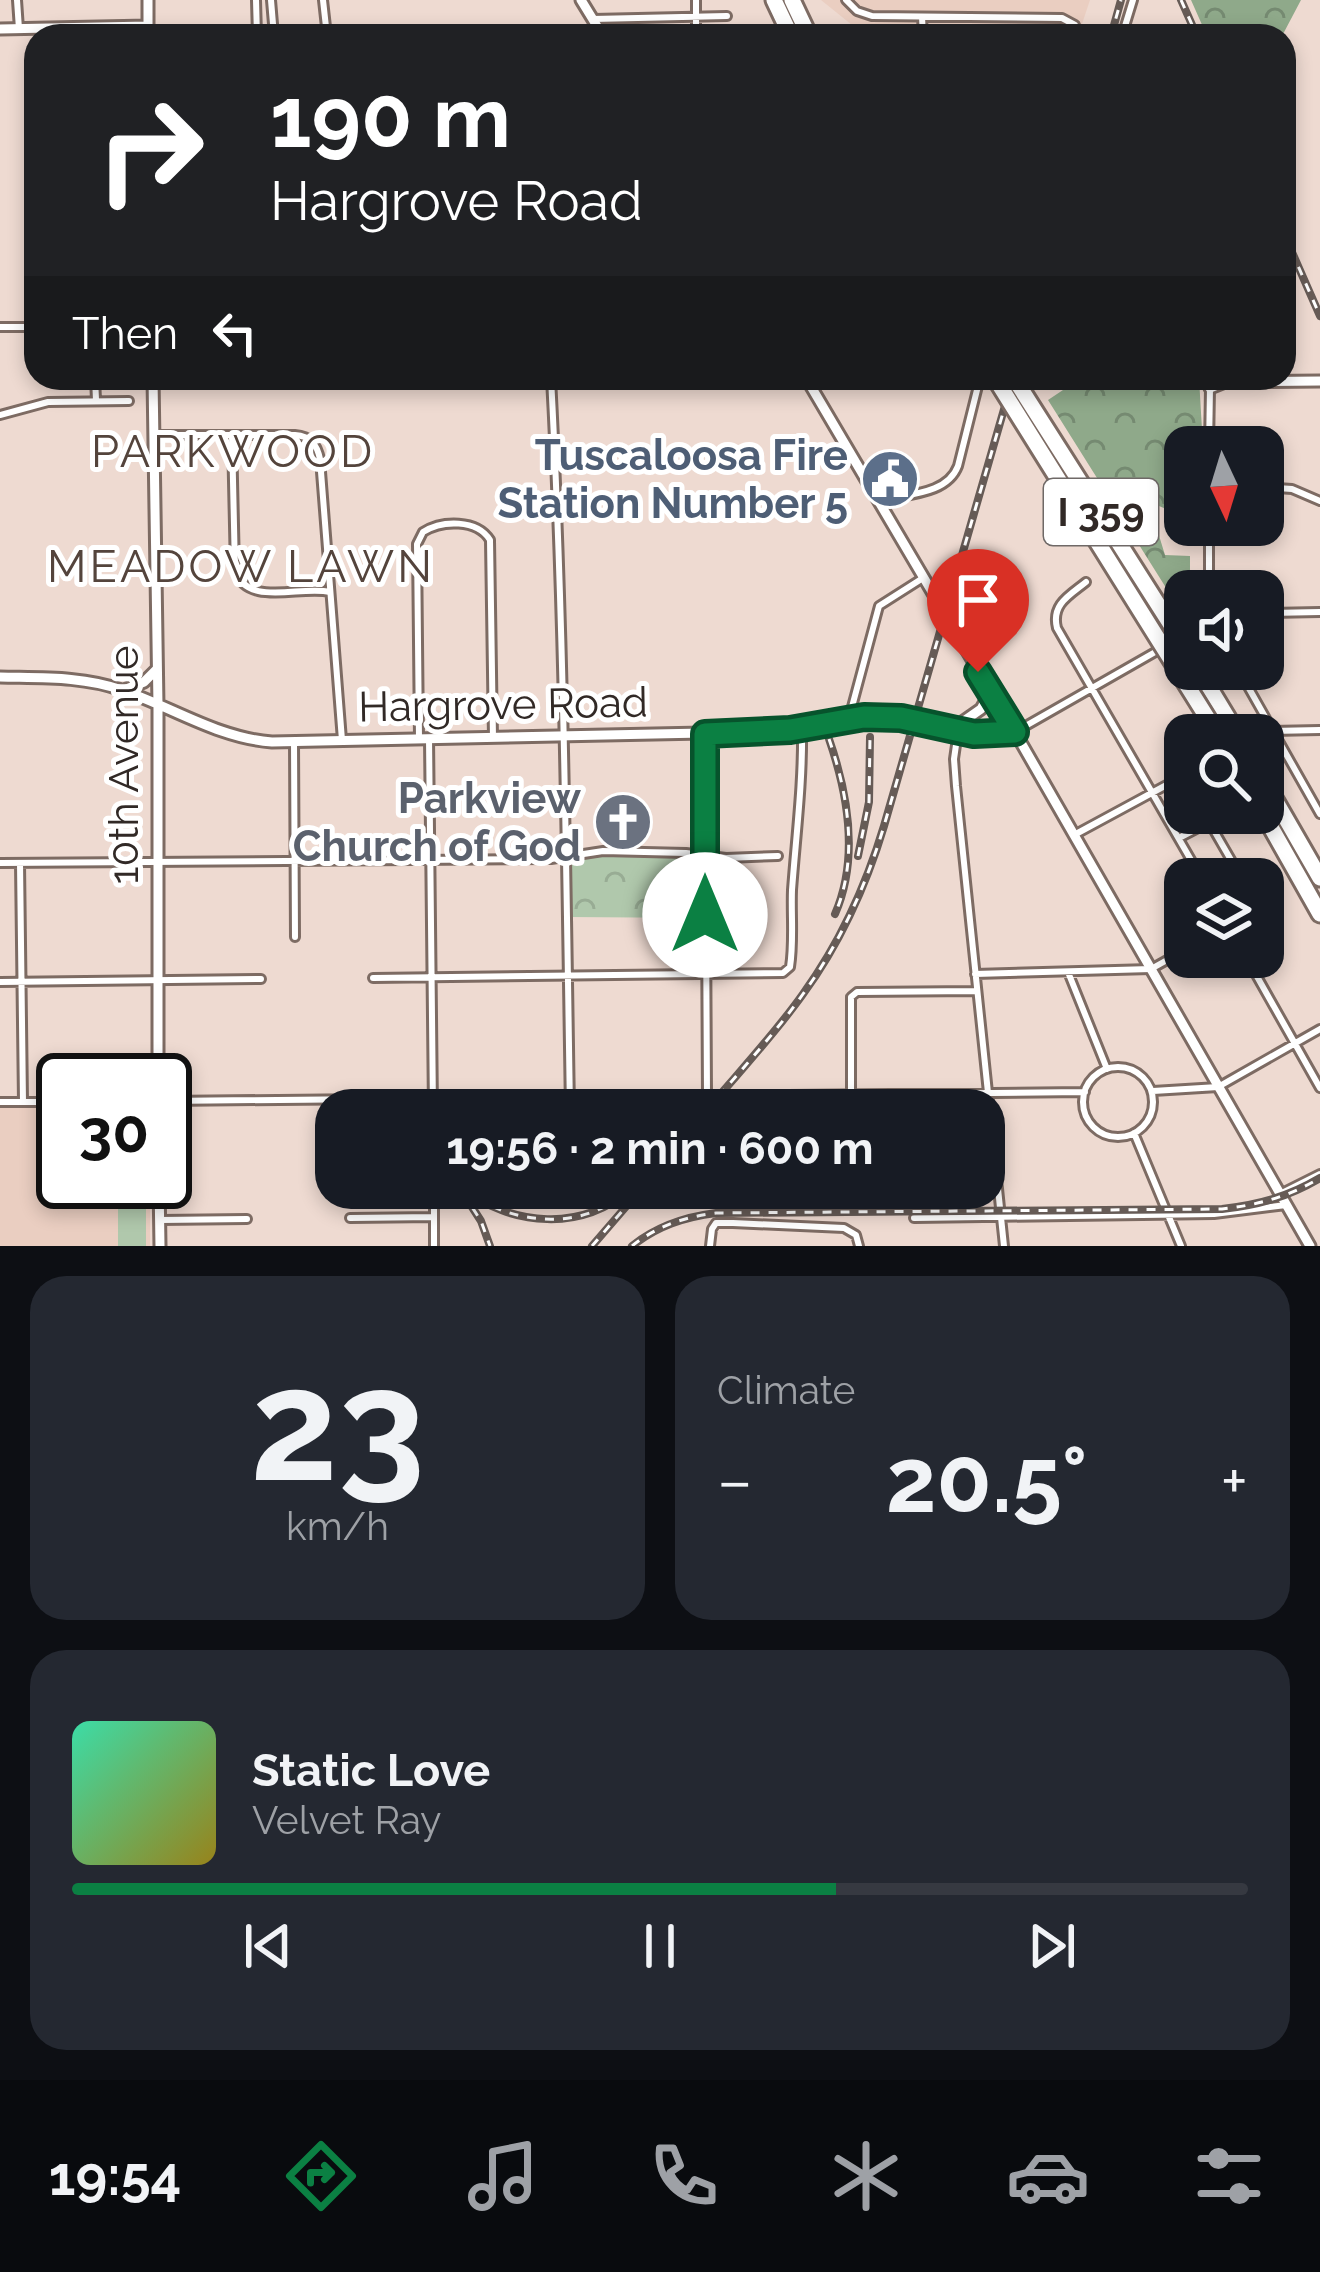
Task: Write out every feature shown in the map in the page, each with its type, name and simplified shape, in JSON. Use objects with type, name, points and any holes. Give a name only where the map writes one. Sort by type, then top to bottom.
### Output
[{"type":"highway","name":"I 359","points":[[1002,390],[1205,714]]},
{"type":"highway","name":"I 359","points":[[1022,390],[1164,614]]},
{"type":"highway","points":[[1284,815],[1320,878]]},
{"type":"highway","points":[[1275,834],[1320,914]]},
{"type":"main road","points":[[581,0],[595,24]]},
{"type":"main road","points":[[0,29],[24,29]]},
{"type":"main road","name":"10th Avenue","points":[[153,390],[158,1053]]},
{"type":"main road","points":[[813,390],[1310,1246]]},
{"type":"main road","points":[[124,691],[144,682],[157,669]]},
{"type":"main road","name":"Hargrove Road","points":[[0,677],[88,681],[242,739],[294,742],[705,734],[802,728],[849,718],[901,718],[991,735],[1015,732]]},
{"type":"main road","points":[[955,731],[981,709],[990,693]]},
{"type":"main road","points":[[160,1209],[160,1246]]},
{"type":"street","points":[[17,0],[19,29]]},
{"type":"street","points":[[696,0],[696,24]]},
{"type":"street","points":[[846,0],[872,16],[1062,18],[1073,24]]},
{"type":"street","points":[[592,19],[727,16]]},
{"type":"street","points":[[922,17],[922,24]]},
{"type":"street","points":[[96,390],[96,400]]},
{"type":"street","points":[[552,390],[568,855],[570,1089]]},
{"type":"street","points":[[879,502],[952,480],[977,390]]},
{"type":"street","points":[[1209,426],[1210,390]]},
{"type":"street","points":[[0,415],[48,402],[129,401]]},
{"type":"street","points":[[153,435],[303,436],[316,445],[342,740]]},
{"type":"street","points":[[232,436],[235,570],[241,584],[254,591],[330,592]]},
{"type":"street","points":[[1284,487],[1316,498]]},
{"type":"street","points":[[433,1089],[430,860],[417,544],[423,532],[438,525],[474,525],[490,540],[494,737]]},
{"type":"street","points":[[849,718],[879,606],[923,578]]},
{"type":"street","points":[[1086,582],[1058,606],[1055,621],[1060,635],[1190,858]]},
{"type":"street","points":[[1284,613],[1320,612]]},
{"type":"street","points":[[1015,732],[1164,647]]},
{"type":"street","points":[[373,978],[783,973],[790,967],[802,728]]},
{"type":"street","points":[[1284,731],[1320,730]]},
{"type":"street","points":[[955,731],[988,1089]]},
{"type":"street","points":[[705,734],[707,1089]]},
{"type":"street","points":[[294,742],[295,938]]},
{"type":"street","points":[[1284,752],[1320,814]]},
{"type":"street","points":[[1074,835],[1164,787]]},
{"type":"street","points":[[1179,838],[1212,826],[1230,858]]},
{"type":"street","points":[[0,863],[550,859],[602,851],[778,856]]},
{"type":"street","points":[[20,863],[22,1102]]},
{"type":"street","points":[[705,915],[749,913]]},
{"type":"street","points":[[975,974],[1151,969],[1164,962]]},
{"type":"street","points":[[1068,972],[1107,1069]]},
{"type":"street","points":[[1258,978],[1320,1088]]},
{"type":"street","points":[[0,982],[261,979]]},
{"type":"street","points":[[851,1089],[851,997],[856,992],[977,991]]},
{"type":"street","points":[[1151,1091],[1218,1087],[1320,1029]]},
{"type":"street","points":[[1107,1069],[1132,1070],[1151,1091],[1149,1119],[1134,1133],[1119,1137],[1098,1130],[1085,1113],[1084,1092],[1107,1069]]},
{"type":"street","points":[[1005,1092],[1084,1092]]},
{"type":"street","points":[[192,1101],[315,1099]]},
{"type":"street","points":[[0,1102],[36,1102]]},
{"type":"street","points":[[1134,1133],[1181,1246]]},
{"type":"street","points":[[1280,1194],[1320,1174]]},
{"type":"street","points":[[914,1218],[1214,1214],[1286,1205]]},
{"type":"street","points":[[434,1209],[434,1246]]},
{"type":"street","points":[[1001,1209],[1004,1246]]},
{"type":"street","points":[[350,1218],[434,1216]]},
{"type":"street","points":[[160,1220],[247,1220]]},
{"type":"street","points":[[710,1246],[716,1223],[733,1222],[844,1228],[856,1235],[859,1246]]},
{"type":"shaded area","points":[[821,0],[1090,0],[1082,24],[851,24]]},
{"type":"shaded area","points":[[36,1107],[36,1209],[150,1209],[150,1246],[0,1246],[0,1108]]},
{"type":"green space","points":[[1191,0],[1301,0],[1288,24],[1202,24]]},
{"type":"green space","points":[[1063,390],[1200,390],[1202,426],[1164,426],[1164,508],[1159,506],[1153,516],[1165,555],[1190,556],[1190,570],[1164,570],[1164,585],[1048,400]]},
{"type":"green space","points":[[568,855],[705,855],[705,918],[568,917]]},
{"type":"green space","points":[[118,1209],[146,1209],[146,1246],[118,1246]]},
{"type":"railway","points":[[1114,24],[1121,0]]},
{"type":"railway","points":[[1181,0],[1192,24]]},
{"type":"railway","points":[[1296,261],[1320,316]]},
{"type":"railway","points":[[725,1089],[803,994],[829,955],[860,892],[884,826],[1010,390]]},
{"type":"railway","points":[[858,856],[869,802],[870,737]]},
{"type":"railway","points":[[829,739],[841,782],[849,849],[835,914]]},
{"type":"railway","points":[[632,1246],[671,1224],[716,1213],[1222,1209],[1272,1199],[1320,1178]]},
{"type":"railway","points":[[473,1209],[490,1246]]},
{"type":"railway","points":[[500,1209],[547,1219],[598,1209]]},
{"type":"railway","points":[[592,1246],[624,1209]]},
{"type":"place","name":"Tuscaloosa Fire Station Number 5","points":[[890,479]]},
{"type":"place","name":"Parkview Church of God","points":[[623,822]]},
{"type":"district","name":"PARKWOOD","points":[[233,451]]},
{"type":"district","name":"MEADOW LAWN","points":[[241,566]]},
{"type":"route","points":[[705,915],[705,734],[790,730],[864,717],[901,718],[974,734],[1015,732],[978,672]]}]
